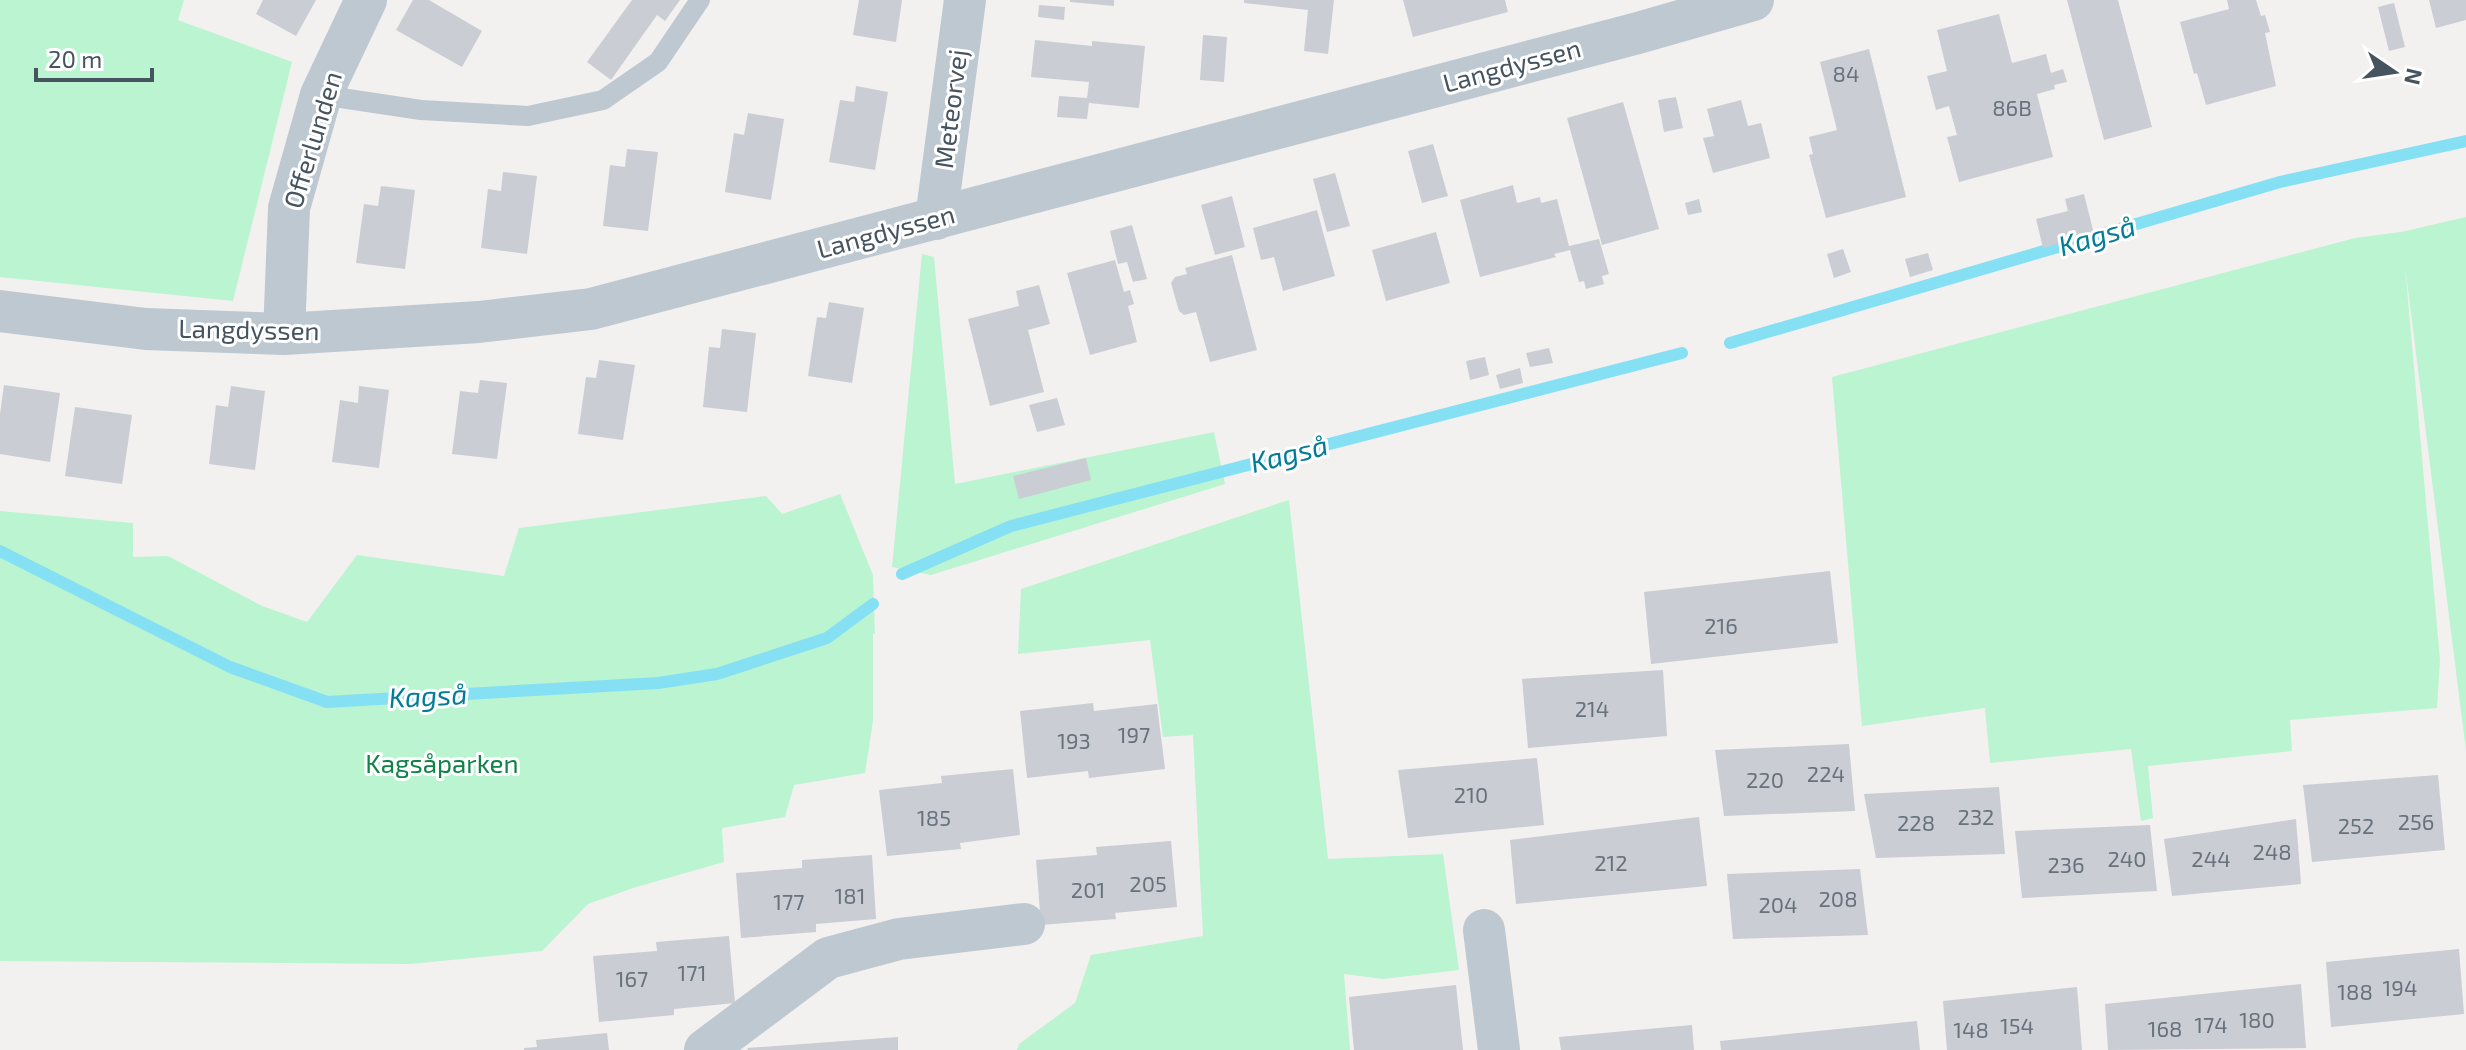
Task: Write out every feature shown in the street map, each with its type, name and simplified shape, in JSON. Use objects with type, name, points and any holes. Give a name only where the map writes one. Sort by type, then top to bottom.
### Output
[{"type":"street","name":"Offerlunden","points":[[284,334],[289,208],[321,95],[366,0]]},
{"type":"street","name":"Meteorvej","points":[[936,219],[965,0]]},
{"type":"street","name":"Langdyssen","points":[[0,311],[146,329],[284,334],[479,322],[591,309],[936,219],[1639,16],[1753,0]]},
{"type":"street","points":[[705,1050],[828,958],[899,939],[1024,924]]},
{"type":"street","points":[[1484,930],[1499,1050]]},
{"type":"lane","points":[[321,95],[421,110],[528,116],[603,100],[658,62],[700,0]]},
{"type":"green space","points":[[0,0],[184,0],[178,20],[292,62],[233,301],[0,277]]},
{"type":"green space","points":[[2466,217],[2466,751],[2405,266],[2440,660],[2437,708],[2290,720],[2292,751],[2148,766],[2153,818],[2141,821],[2131,749],[1990,763],[1985,708],[1862,726],[1832,377],[2355,238],[2401,232]]},
{"type":"green space","points":[[922,254],[934,257],[955,484],[1214,432],[1225,484],[931,575],[892,567]]},
{"type":"green space","name":"Kagsåparken","points":[[840,494],[873,575],[873,721],[865,773],[794,785],[785,817],[722,828],[724,862],[588,904],[542,951],[410,964],[0,961],[0,511],[133,523],[133,557],[168,556],[262,606],[307,622],[357,555],[504,576],[519,528],[766,496],[782,514]]},
{"type":"green space","points":[[1289,500],[1328,859],[1443,854],[1459,970],[1383,979],[1344,974],[1350,1050],[1017,1050],[1019,1044],[1075,1003],[1091,955],[1203,936],[1193,735],[1163,737],[1150,640],[1018,654],[1021,589]]},
{"type":"building","points":[[263,0],[316,0],[296,36],[256,14]]},
{"type":"building","points":[[413,0],[429,0],[482,31],[462,67],[396,30]]},
{"type":"building","points":[[632,0],[680,0],[665,21],[657,15],[611,80],[587,62]]},
{"type":"building","points":[[859,0],[902,0],[896,42],[853,35]]},
{"type":"building","points":[[1114,0],[1114,6],[1070,2]]},
{"type":"building","points":[[1244,0],[1334,0],[1328,54],[1304,51],[1308,10],[1244,3]]},
{"type":"building","points":[[1403,0],[1505,0],[1508,12],[1413,37]]},
{"type":"building","points":[[2067,0],[2118,0],[2152,127],[2104,140]]},
{"type":"building","points":[[2227,0],[2256,0],[2261,16],[2265,15],[2270,32],[2265,33],[2276,86],[2206,105],[2180,22],[2229,9]]},
{"type":"building","points":[[2429,0],[2466,0],[2466,20],[2436,28]]},
{"type":"building","points":[[2394,3],[2405,47],[2389,51],[2378,7]]},
{"type":"building","points":[[1039,5],[1065,7],[1064,20],[1038,17]]},
{"type":"building","points":[[1999,14],[2012,63],[2046,54],[2051,73],[2063,69],[2067,82],[2037,94],[2053,157],[1959,182],[1947,137],[1957,135],[1949,106],[1936,110],[1927,76],[1947,71],[1937,30]]},
{"type":"building","points":[[1203,35],[1227,37],[1224,82],[1200,80]]},
{"type":"building","points":[[1035,40],[1092,46],[1092,41],[1145,46],[1139,108],[1089,103],[1087,119],[1057,117],[1059,96],[1087,98],[1089,82],[1031,77]]},
{"type":"building","points":[[1869,49],[1906,197],[1826,218],[1809,155],[1813,154],[1809,137],[1837,130],[1820,62]]},
{"type":"building","points":[[856,86],[888,92],[875,170],[829,162],[840,100],[854,102]]},
{"type":"building","points":[[1676,97],[1683,128],[1664,132],[1658,100]]},
{"type":"building","points":[[1741,100],[1748,126],[1761,123],[1770,158],[1713,173],[1703,138],[1714,136],[1707,109]]},
{"type":"building","points":[[1623,102],[1659,229],[1602,245],[1567,118]]},
{"type":"building","points":[[748,113],[784,119],[771,200],[725,192],[734,133],[744,135]]},
{"type":"building","points":[[1433,144],[1448,196],[1422,203],[1408,151]]},
{"type":"building","points":[[627,149],[658,152],[648,231],[603,226],[610,165],[625,167]]},
{"type":"building","points":[[503,172],[537,176],[527,254],[481,248],[488,189],[501,191]]},
{"type":"building","points":[[1335,173],[1350,226],[1327,232],[1313,179]]},
{"type":"building","points":[[1513,185],[1517,203],[1540,197],[1541,203],[1557,199],[1569,246],[1599,239],[1609,274],[1602,276],[1604,284],[1586,289],[1584,281],[1579,282],[1570,250],[1554,254],[1556,257],[1480,277],[1460,200]]},
{"type":"building","points":[[381,186],[415,190],[405,269],[356,263],[364,204],[378,206]]},
{"type":"building","points":[[2084,194],[2094,234],[2043,248],[2036,219],[2068,211],[2065,199]]},
{"type":"building","points":[[1232,196],[1245,247],[1215,255],[1201,205]]},
{"type":"building","points":[[1699,199],[1702,212],[1688,215],[1685,203]]},
{"type":"building","points":[[1317,210],[1335,276],[1283,291],[1274,257],[1261,260],[1253,228]]},
{"type":"building","points":[[1132,225],[1147,279],[1133,282],[1127,262],[1118,264],[1110,231]]},
{"type":"building","points":[[1436,232],[1450,283],[1386,301],[1372,250]]},
{"type":"building","points":[[1843,249],[1851,272],[1834,278],[1827,254]]},
{"type":"building","points":[[1928,253],[1933,270],[1910,277],[1905,259]]},
{"type":"building","points":[[1232,255],[1257,350],[1210,362],[1196,312],[1184,315],[1179,311],[1171,283],[1175,277],[1187,274],[1185,268]]},
{"type":"building","points":[[1115,260],[1124,292],[1130,290],[1134,304],[1128,306],[1137,342],[1090,355],[1067,273]]},
{"type":"building","points":[[1039,285],[1050,324],[1028,330],[1044,392],[990,406],[968,319],[1019,306],[1016,291]]},
{"type":"building","points":[[829,302],[864,308],[852,383],[808,376],[817,317],[826,318]]},
{"type":"building","points":[[722,329],[756,333],[747,412],[703,407],[709,347],[720,348]]},
{"type":"building","points":[[1549,348],[1553,363],[1530,367],[1526,353]]},
{"type":"building","points":[[1485,357],[1489,375],[1470,380],[1466,361]]},
{"type":"building","points":[[599,360],[635,365],[623,440],[578,434],[586,377],[596,378]]},
{"type":"building","points":[[1520,368],[1523,383],[1500,389],[1496,375]]},
{"type":"building","points":[[480,380],[507,383],[497,459],[452,454],[460,391],[478,393]]},
{"type":"building","points":[[4,385],[60,393],[50,462],[0,454]]},
{"type":"building","points":[[231,386],[265,391],[255,470],[209,464],[216,405],[228,407]]},
{"type":"building","points":[[359,386],[389,390],[379,468],[332,462],[340,400],[358,403]]},
{"type":"building","points":[[1057,398],[1065,425],[1037,432],[1029,405]]},
{"type":"building","points":[[75,407],[132,415],[122,484],[65,476]]},
{"type":"building","points":[[1086,458],[1091,480],[1019,499],[1013,476]]},
{"type":"building","points":[[1830,571],[1838,643],[1651,664],[1644,592]]},
{"type":"building","points":[[1663,670],[1667,736],[1528,748],[1522,679]]},
{"type":"building","points":[[1093,703],[1094,711],[1157,704],[1165,769],[1089,778],[1088,771],[1027,778],[1020,711]]},
{"type":"building","points":[[1849,744],[1855,811],[1724,816],[1715,750]]},
{"type":"building","points":[[1537,758],[1544,825],[1408,838],[1398,770]]},
{"type":"building","points":[[1013,769],[1020,835],[960,843],[961,849],[887,856],[879,790],[942,783],[941,776]]},
{"type":"building","points":[[2438,775],[2445,850],[2312,862],[2303,785]]},
{"type":"building","points":[[1999,787],[2005,854],[1876,858],[1864,794]]},
{"type":"building","points":[[1699,817],[1707,886],[1516,904],[1510,840]]},
{"type":"building","points":[[2296,819],[2301,884],[2172,896],[2164,839]]},
{"type":"building","points":[[2150,825],[2157,891],[2022,898],[2015,831]]},
{"type":"building","points":[[1171,841],[1177,907],[1115,913],[1116,919],[1041,925],[1036,860],[1097,855],[1096,847]]},
{"type":"building","points":[[872,855],[876,919],[816,924],[816,932],[741,938],[736,873],[802,868],[802,860]]},
{"type":"building","points":[[1860,869],[1868,935],[1733,939],[1727,874]]},
{"type":"building","points":[[729,936],[735,1003],[674,1009],[674,1015],[599,1022],[593,956],[657,951],[656,942]]},
{"type":"building","points":[[2459,949],[2464,1014],[2331,1027],[2326,962]]},
{"type":"building","points":[[2301,984],[2306,1048],[2108,1050],[2105,1004]]},
{"type":"building","points":[[1456,985],[1463,1050],[1354,1050],[1349,997]]},
{"type":"building","points":[[2077,987],[2082,1050],[1947,1050],[1943,1001]]},
{"type":"building","points":[[1917,1021],[1920,1050],[1721,1050],[1720,1041]]},
{"type":"building","points":[[1692,1025],[1694,1050],[1561,1050],[1559,1037]]},
{"type":"building","points":[[607,1033],[609,1050],[524,1050],[537,1047],[536,1040]]},
{"type":"building","points":[[898,1037],[898,1050],[747,1048]]},
{"type":"waterway","name":"Kagså","points":[[1730,343],[2280,182],[2466,141]]},
{"type":"waterway","name":"Kagså","points":[[902,574],[1011,526],[1682,353]]},
{"type":"waterway","name":"Kagså","points":[[0,551],[230,667],[327,702],[658,683],[717,674],[827,638],[873,604]]}]
